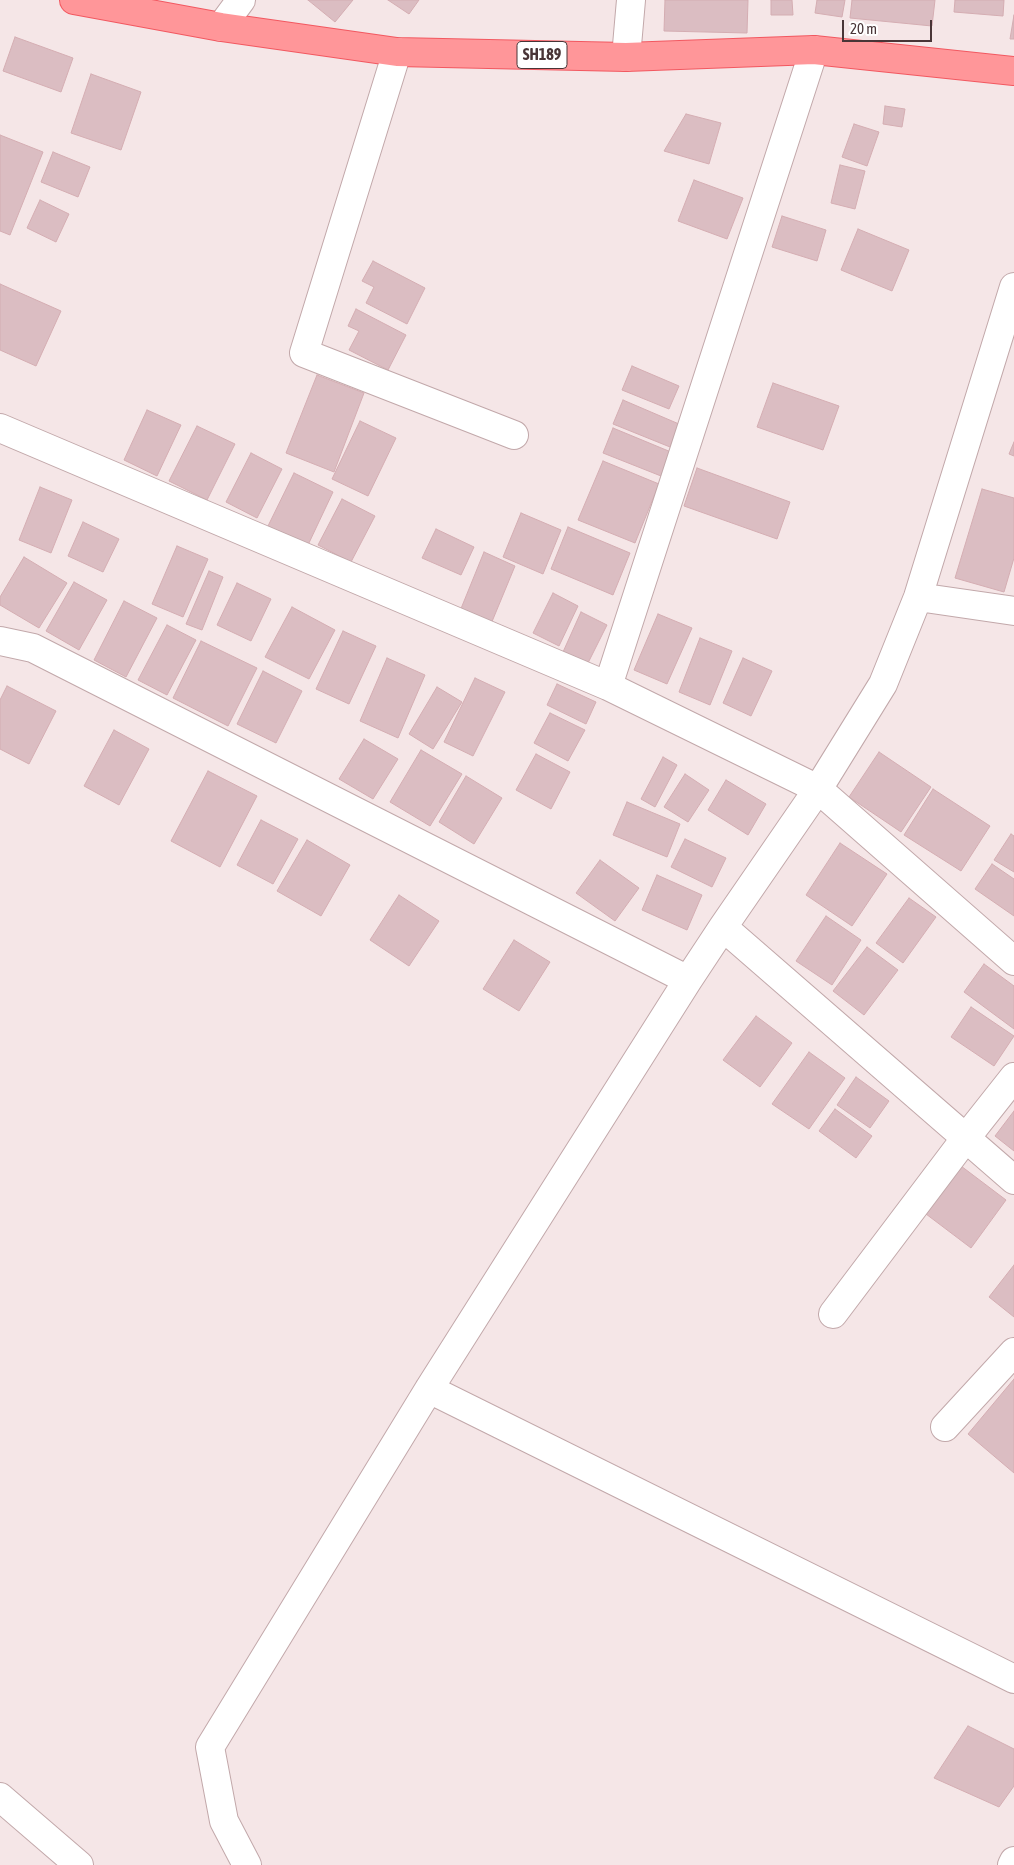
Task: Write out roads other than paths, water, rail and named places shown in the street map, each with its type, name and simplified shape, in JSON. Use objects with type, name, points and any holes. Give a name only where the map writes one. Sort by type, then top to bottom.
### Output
[{"type":"main road","name":"SH189","points":[[75,0],[221,27],[397,52],[626,57],[814,50],[1014,71]]},
{"type":"street","points":[[221,27],[242,0]]},
{"type":"street","points":[[626,57],[631,0]]},
{"type":"street","points":[[608,686],[814,50]]},
{"type":"street","points":[[397,52],[304,353],[514,435]]},
{"type":"street","points":[[247,1865],[224,1821],[210,1747],[429,1389],[688,980],[818,789],[883,684],[918,597],[1009,318],[1014,287]]},
{"type":"street","points":[[0,428],[608,686],[818,789],[1014,961]]},
{"type":"street","points":[[918,597],[1014,611]]},
{"type":"street","points":[[0,642],[33,648],[688,980]]},
{"type":"street","points":[[723,927],[1014,1180]]},
{"type":"street","points":[[833,1314],[1014,1077]]},
{"type":"street","points":[[945,1427],[1014,1352]]},
{"type":"street","points":[[429,1389],[1014,1679]]},
{"type":"street","points":[[0,1797],[79,1865]]},
{"type":"street","points":[[1012,1865],[1014,1861]]}]
